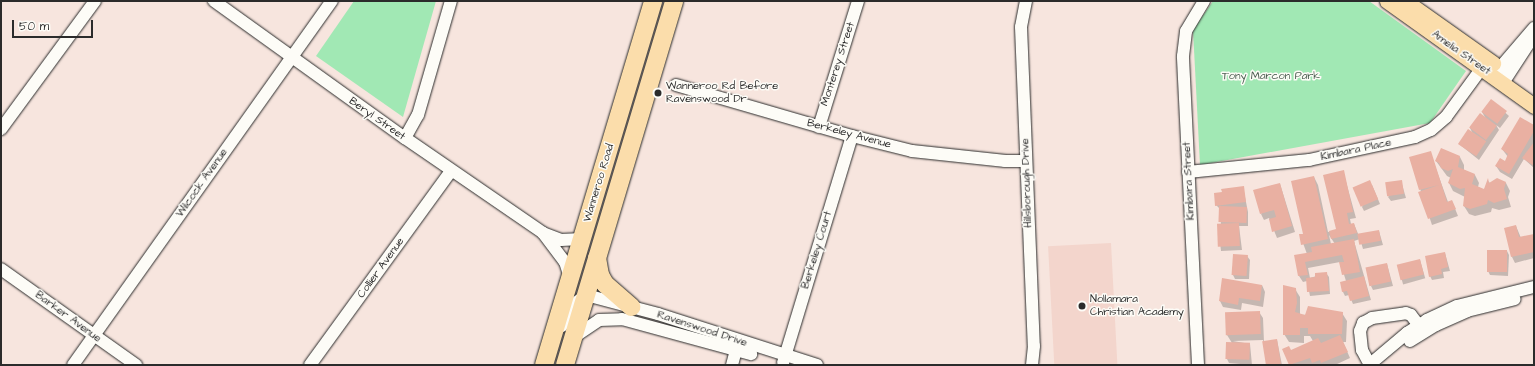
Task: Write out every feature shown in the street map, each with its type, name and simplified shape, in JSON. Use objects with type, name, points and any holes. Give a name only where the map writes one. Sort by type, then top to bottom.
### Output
[{"type":"highway","name":"Wanneroo Road","points":[[544,364],[653,1]]},
{"type":"highway","name":"Wanneroo Road","points":[[565,365],[674,1]]},
{"type":"highway","points":[[597,257],[600,275],[605,284],[631,307]]},
{"type":"main road","name":"Amelia Street","points":[[1387,1],[1496,71],[1534,93]]},
{"type":"main road","name":"Amelia Street","points":[[1405,1],[1496,71],[1534,106]]},
{"type":"street","points":[[1,129],[94,1]]},
{"type":"street","name":"Beryl Street","points":[[214,1],[451,171],[543,233],[561,240],[582,240]]},
{"type":"street","name":"Wilcock Avenue","points":[[73,365],[332,1]]},
{"type":"street","points":[[405,138],[418,115],[451,1]]},
{"type":"street","name":"Monterey Street","points":[[818,127],[858,1]]},
{"type":"street","name":"Hillsborough Drive","points":[[1026,1],[1021,27],[1034,346],[1032,365]]},
{"type":"street","name":"Kimbara Street","points":[[1198,365],[1183,56],[1186,32],[1204,1]]},
{"type":"street","points":[[1496,71],[1534,28]]},
{"type":"street","points":[[1496,71],[1534,35]]},
{"type":"street","name":"Kimbara Place","points":[[1188,172],[1309,160],[1415,137],[1431,130],[1496,71]]},
{"type":"street","name":"Berkeley Avenue","points":[[676,86],[818,127],[912,151],[1026,161]]},
{"type":"street","name":"Berkeley Court","points":[[785,362],[852,136]]},
{"type":"street","name":"Collier Avenue","points":[[310,365],[451,171]]},
{"type":"street","name":"Beryl Street","points":[[543,233],[565,262],[570,277]]},
{"type":"street","name":"Barker Avenue","points":[[1,269],[136,365]]},
{"type":"street","points":[[1421,329],[1411,315],[1406,313],[1372,318],[1363,323],[1360,331],[1362,350],[1370,365],[1457,306],[1534,287]]},
{"type":"street","points":[[544,364],[570,309],[586,295]]},
{"type":"street","name":"Ravenswood Drive","points":[[586,295],[631,307],[785,362],[817,365]]},
{"type":"street","points":[[1382,365],[1421,329],[1467,311],[1534,296]]},
{"type":"street","name":"Ravenswood Drive","points":[[573,338],[599,320],[609,318],[650,325],[738,345]]},
{"type":"street","points":[[732,365],[738,345]]},
{"type":"shaded area","name":"Nollamara Christian Academy","points":[[1111,243],[1117,365],[1054,365],[1048,246]]},
{"type":"green space","points":[[354,1],[436,1],[403,117],[316,56]]},
{"type":"green space","name":"Tony Marcon Park","points":[[1213,1],[1369,1],[1466,71],[1430,123],[1200,165],[1193,30]]},
{"type":"building","points":[[1491,99],[1507,111],[1497,124],[1481,112]]},
{"type":"building","points":[[1480,113],[1497,126],[1486,140],[1469,127]]},
{"type":"building","points":[[1520,117],[1534,125],[1534,131],[1509,174],[1495,166],[1500,158],[1505,161],[1508,154],[1501,149]]},
{"type":"building","points":[[1468,129],[1486,141],[1476,156],[1458,144]]},
{"type":"building","points":[[1534,142],[1534,166],[1522,158]]},
{"type":"building","points":[[1441,148],[1460,156],[1458,167],[1475,174],[1472,184],[1484,189],[1488,178],[1489,183],[1497,178],[1506,182],[1504,189],[1507,199],[1494,203],[1488,200],[1487,204],[1470,209],[1463,206],[1465,188],[1460,189],[1448,183],[1453,169],[1448,171],[1441,168],[1439,163],[1435,161]]},
{"type":"building","points":[[1431,151],[1447,202],[1452,200],[1456,209],[1428,219],[1418,192],[1439,185],[1419,190],[1409,157]]},
{"type":"building","points":[[1344,170],[1353,212],[1347,213],[1349,224],[1354,223],[1357,233],[1331,239],[1329,231],[1336,229],[1323,175]]},
{"type":"building","points":[[1314,176],[1328,239],[1301,245],[1299,234],[1303,234],[1291,181]]},
{"type":"building","points":[[1370,180],[1378,199],[1361,207],[1353,187]]},
{"type":"building","points":[[1402,180],[1404,194],[1387,196],[1385,182]]},
{"type":"building","points":[[1280,183],[1292,226],[1272,232],[1269,219],[1276,217],[1274,210],[1260,214],[1253,190]]},
{"type":"building","points":[[1244,186],[1246,202],[1215,206],[1214,193],[1222,192],[1221,189]]},
{"type":"building","points":[[1219,206],[1247,207],[1246,223],[1218,222]]},
{"type":"building","points":[[1239,223],[1240,246],[1218,247],[1217,224]]},
{"type":"building","points":[[1516,225],[1519,237],[1534,234],[1534,252],[1511,257],[1504,228]]},
{"type":"building","points":[[1379,230],[1381,241],[1359,245],[1357,234]]},
{"type":"building","points":[[1354,239],[1360,272],[1342,275],[1339,262],[1344,262],[1342,255],[1305,262],[1308,275],[1298,276],[1294,255],[1312,252],[1311,247]]},
{"type":"building","points":[[1487,250],[1507,250],[1507,272],[1487,272]]},
{"type":"building","points":[[1445,252],[1448,267],[1441,269],[1442,274],[1429,277],[1425,256]]},
{"type":"building","points":[[1233,254],[1248,255],[1246,276],[1232,275]]},
{"type":"building","points":[[1420,259],[1424,275],[1401,280],[1397,265]]},
{"type":"building","points":[[1387,263],[1391,282],[1369,286],[1365,268]]},
{"type":"building","points":[[1327,272],[1329,291],[1307,292],[1306,278],[1315,277],[1315,273]]},
{"type":"building","points":[[1364,276],[1369,296],[1350,301],[1347,291],[1342,292],[1340,282]]},
{"type":"building","points":[[1222,278],[1262,285],[1260,301],[1239,298],[1238,305],[1219,301]]},
{"type":"building","points":[[1283,285],[1296,288],[1297,303],[1295,312],[1305,315],[1308,306],[1343,312],[1342,334],[1308,334],[1308,328],[1300,328],[1300,335],[1283,335]]},
{"type":"building","points":[[1260,311],[1261,334],[1226,335],[1225,312]]},
{"type":"building","points":[[1340,335],[1348,352],[1321,363],[1320,360],[1312,363],[1310,358],[1289,365],[1282,349],[1289,346],[1291,350],[1318,338],[1321,343]]},
{"type":"building","points":[[1277,339],[1281,364],[1266,365],[1262,341]]},
{"type":"building","points":[[1226,342],[1250,343],[1249,360],[1225,359]]},
{"type":"place","name":"Wanneroo Rd Before Ravenswood Dr","points":[[658,93]]},
{"type":"place","name":"Nollamara Christian Academy","points":[[1082,306]]}]
